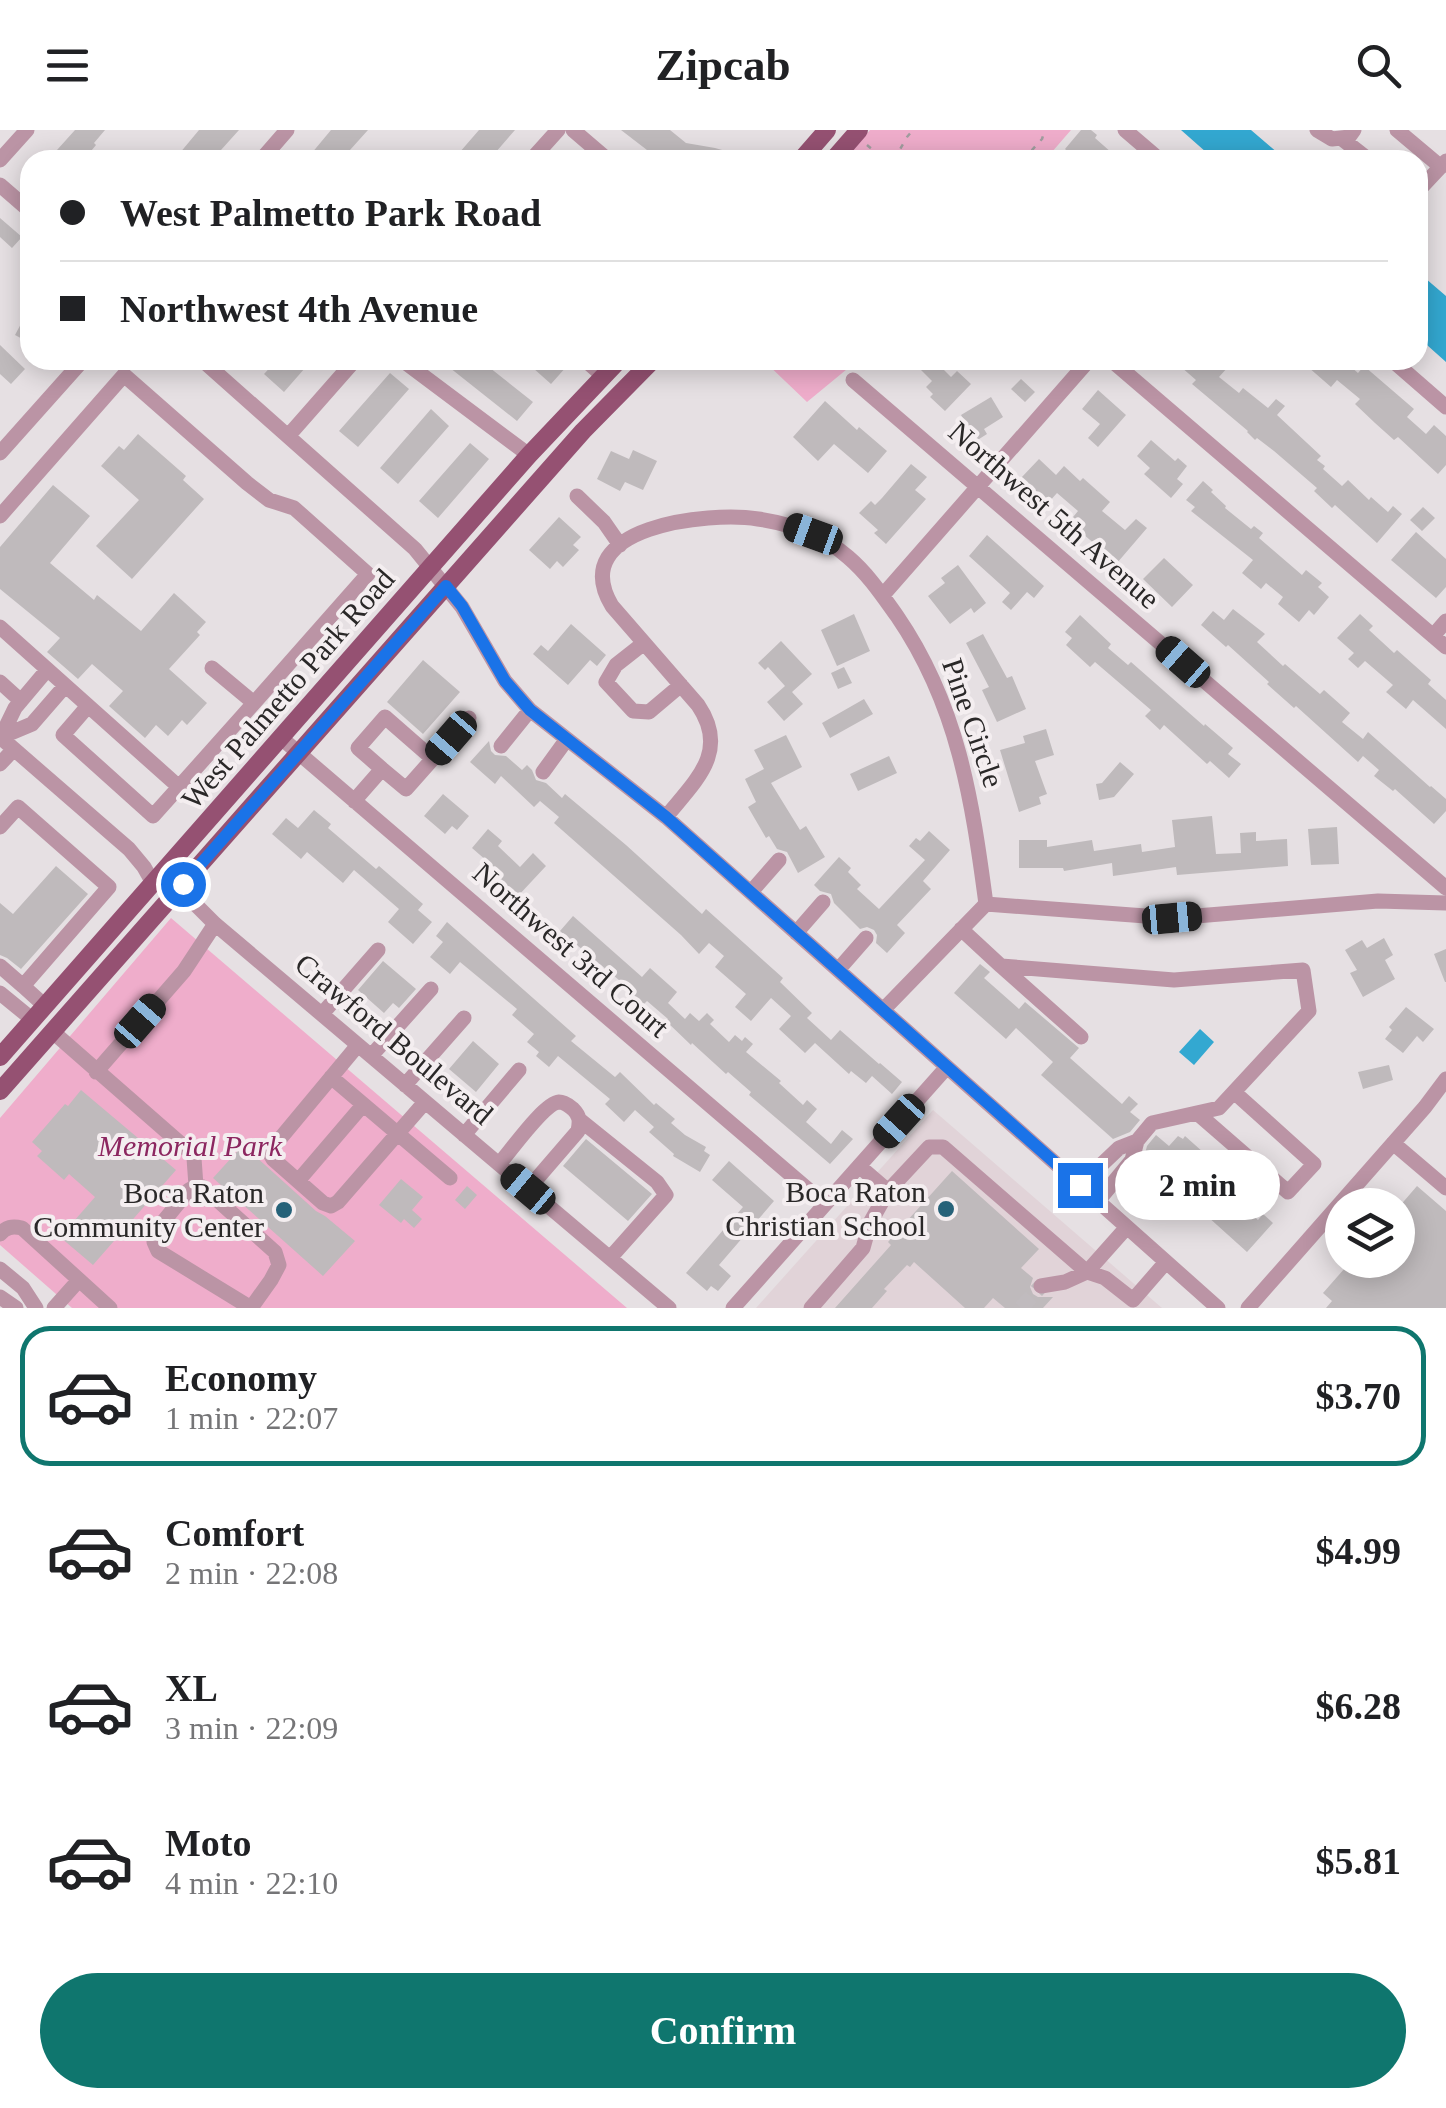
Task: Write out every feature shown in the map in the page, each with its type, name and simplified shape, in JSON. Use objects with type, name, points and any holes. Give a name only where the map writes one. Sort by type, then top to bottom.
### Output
[{"type":"main road","points":[[809,150],[827,130]]},
{"type":"main road","name":"West Palmetto Park Road","points":[[0,1057],[529,454],[609,370]]},
{"type":"main road","name":"West Palmetto Park Road","points":[[0,1092],[582,431],[643,370]]},
{"type":"main road","points":[[183,884],[182,870],[199,831]]},
{"type":"main road","points":[[144,928],[154,897],[153,883]]},
{"type":"street","points":[[0,160],[27,130]]},
{"type":"street","points":[[270,150],[287,130]]},
{"type":"street","points":[[540,150],[558,130]]},
{"type":"street","points":[[573,130],[594,150]]},
{"type":"street","points":[[1125,130],[1148,150]]},
{"type":"street","points":[[1317,130],[1332,139],[1348,134]]},
{"type":"street","points":[[1397,130],[1425,150]]},
{"type":"street","points":[[0,185],[20,202]]},
{"type":"street","points":[[0,454],[74,370]]},
{"type":"street","points":[[214,370],[416,549],[462,606],[505,681],[530,710],[666,817],[1218,1308]]},
{"type":"street","points":[[289,435],[346,370]]},
{"type":"street","points":[[416,370],[529,454]]},
{"type":"street","points":[[596,370],[603,376]]},
{"type":"street","points":[[883,595],[1081,370]]},
{"type":"street","points":[[1123,370],[1446,647]]},
{"type":"street","points":[[1403,370],[1446,407]]},
{"type":"street","points":[[0,516],[124,376],[247,483],[268,500],[294,508],[368,574],[154,816],[63,735],[88,706]]},
{"type":"street","name":"Northwest 5th Avenue","points":[[853,380],[1446,888]]},
{"type":"street","points":[[577,496],[604,522],[620,545],[604,566],[604,594],[705,716],[712,742],[710,754],[698,778],[666,817]]},
{"type":"street","name":"Pine Circle","points":[[620,545],[644,531],[695,518],[761,519],[825,541],[858,566],[883,595],[922,656],[955,735],[974,813],[986,904]]},
{"type":"street","points":[[1433,636],[1446,621]]},
{"type":"street","points":[[0,628],[179,787]]},
{"type":"street","points":[[644,643],[616,665],[606,682],[633,711],[648,712],[681,686]]},
{"type":"street","points":[[212,668],[254,704]]},
{"type":"street","points":[[0,737],[15,708],[47,670]]},
{"type":"street","points":[[0,682],[21,701]]},
{"type":"street","points":[[0,737],[32,724],[64,686]]},
{"type":"street","points":[[502,746],[530,710]]},
{"type":"street","points":[[433,758],[385,717],[358,748],[406,789],[468,718]]},
{"type":"street","points":[[0,737],[129,849],[153,883]]},
{"type":"street","name":"Northwest 3rd Court","points":[[280,737],[825,1204]]},
{"type":"street","points":[[543,772],[567,739]]},
{"type":"street","points":[[0,764],[14,749]]},
{"type":"street","points":[[354,801],[382,768]]},
{"type":"street","points":[[0,826],[18,807],[110,887],[23,986]]},
{"type":"street","points":[[751,892],[779,860]]},
{"type":"street","name":"Crawford Boulevard","points":[[183,884],[215,924],[668,1308]]},
{"type":"street","points":[[883,1010],[986,904],[1172,918],[1378,901],[1446,903]]},
{"type":"street","points":[[796,933],[822,902]]},
{"type":"street","points":[[96,1072],[184,971],[215,924]]},
{"type":"street","points":[[961,929],[1080,1038]]},
{"type":"street","points":[[838,970],[866,938]]},
{"type":"street","points":[[322,1014],[378,950]]},
{"type":"street","points":[[0,966],[23,986],[39,1013]]},
{"type":"street","points":[[1001,966],[1174,980],[1303,970],[1309,1010],[1219,1108],[1152,1123],[1137,1140],[1119,1148],[1080,1185]]},
{"type":"street","points":[[372,1056],[431,989]]},
{"type":"street","points":[[0,993],[39,1013]]},
{"type":"street","points":[[405,1085],[464,1018]]},
{"type":"street","points":[[53,1032],[188,1151],[194,1158],[196,1186]]},
{"type":"street","points":[[358,1045],[269,1152],[323,1203],[332,1206],[338,1202],[425,1102]]},
{"type":"street","points":[[733,1308],[947,1067]]},
{"type":"street","points":[[464,1135],[519,1070]]},
{"type":"street","points":[[331,1077],[450,1178]]},
{"type":"street","points":[[1248,1308],[1446,1079]]},
{"type":"street","points":[[1197,1113],[1288,1192],[1314,1164],[1234,1092]]},
{"type":"street","points":[[499,1164],[556,1102],[564,1102],[577,1112],[580,1120],[657,1182],[666,1194],[610,1258]]},
{"type":"street","points":[[298,1181],[364,1105]]},
{"type":"street","points":[[528,1189],[578,1131],[580,1120]]},
{"type":"street","points":[[1098,1201],[1132,1160],[1137,1140]]},
{"type":"street","points":[[1393,1143],[1446,1188]]},
{"type":"street","points":[[811,1308],[862,1248],[870,1223],[888,1191],[929,1147],[943,1147],[1086,1272],[1105,1278],[1134,1305],[1166,1262]]},
{"type":"street","points":[[1110,1156],[1124,1169]]},
{"type":"street","points":[[859,1166],[888,1191]]},
{"type":"street","points":[[196,1186],[204,1187],[275,1252],[279,1264],[252,1308],[158,1251],[154,1233],[196,1186]]},
{"type":"street","points":[[0,1234],[13,1226],[22,1228],[110,1308]]},
{"type":"street","points":[[1041,1286],[1066,1282],[1086,1272],[1127,1227]]},
{"type":"street","points":[[0,1269],[23,1288],[36,1308]]},
{"type":"street","points":[[54,1308],[79,1280]]},
{"type":"path","points":[[858,132],[875,150]]},
{"type":"shaded area","name":"Boca Raton Christian School","points":[[933,1110],[1162,1308],[756,1308]]},
{"type":"green space","points":[[870,130],[1071,130],[1054,150],[853,150]]},
{"type":"green space","points":[[773,370],[846,370],[807,402]]},
{"type":"green space","name":"Memorial Park","points":[[171,918],[627,1308],[72,1308],[0,1245],[0,1118]]},
{"type":"water","points":[[1181,130],[1251,130],[1274,150],[1204,150]]},
{"type":"water","points":[[1428,281],[1446,296],[1446,362],[1428,346]]},
{"type":"water","points":[[1200,1029],[1214,1042],[1194,1065],[1179,1052]]},
{"type":"building","points":[[75,130],[105,130],[92,150],[57,150]]},
{"type":"building","points":[[199,130],[239,130],[221,150],[182,150]]},
{"type":"building","points":[[331,130],[368,130],[350,150],[314,150]]},
{"type":"building","points":[[479,130],[515,130],[498,150],[462,150]]},
{"type":"building","points":[[621,130],[670,130],[686,143],[722,150],[647,150]]},
{"type":"building","points":[[1081,130],[1091,130],[1109,150],[1066,150]]},
{"type":"building","points":[[0,218],[20,239],[12,248],[0,237]]},
{"type":"building","points":[[0,345],[24,370],[11,384],[0,374]]},
{"type":"building","points":[[268,370],[303,370],[284,392],[264,374]]},
{"type":"building","points":[[453,370],[493,370],[533,402],[517,421]]},
{"type":"building","points":[[535,370],[563,370],[551,384]]},
{"type":"building","points":[[921,370],[944,370],[951,377],[957,371],[971,384],[945,411],[930,397],[933,394],[926,387],[932,381]]},
{"type":"building","points":[[1184,370],[1225,370],[1219,377],[1239,393],[1243,388],[1268,408],[1276,399],[1285,406],[1277,415],[1321,456],[1317,460],[1325,466],[1323,469],[1342,486],[1348,480],[1388,512],[1393,506],[1402,514],[1377,543],[1192,384],[1196,380]]},
{"type":"building","points":[[1311,370],[1369,370],[1414,409],[1407,417],[1426,434],[1434,425],[1446,436],[1446,465],[1438,474],[1355,404],[1360,399],[1337,380],[1331,387]]},
{"type":"building","points":[[390,373],[409,389],[358,447],[339,431]]},
{"type":"building","points":[[1021,379],[1035,392],[1025,402],[1011,389]]},
{"type":"building","points":[[1098,390],[1126,415],[1098,447],[1088,438],[1100,424],[1082,409]]},
{"type":"building","points":[[991,397],[1003,417],[984,429],[987,434],[976,441],[961,415]]},
{"type":"building","points":[[825,401],[887,451],[868,473],[834,444],[818,461],[793,437]]},
{"type":"building","points":[[431,409],[449,426],[398,484],[380,468]]},
{"type":"building","points":[[138,434],[186,476],[183,480],[204,499],[132,579],[96,546],[139,500],[101,466],[119,446],[124,450]]},
{"type":"building","points":[[1151,440],[1187,466],[1177,479],[1183,484],[1171,498],[1144,474],[1150,468],[1137,456]]},
{"type":"building","points":[[470,443],[489,459],[438,518],[419,501]]},
{"type":"building","points":[[633,450],[657,461],[643,490],[625,482],[620,491],[597,479],[611,451],[629,459]]},
{"type":"building","points":[[1039,459],[1056,475],[1064,466],[1080,481],[1083,478],[1110,502],[1102,511],[1125,530],[1136,519],[1147,528],[1117,563],[1069,522],[1078,511],[1057,493],[1048,503],[1021,478]]},
{"type":"building","points":[[911,464],[927,477],[915,490],[926,499],[886,544],[874,533],[878,530],[859,513],[871,501],[875,505]]},
{"type":"building","points":[[1203,481],[1225,508],[1251,529],[1254,526],[1263,533],[1259,538],[1302,575],[1306,570],[1322,583],[1318,587],[1329,597],[1314,615],[1309,610],[1299,622],[1278,604],[1283,597],[1266,583],[1261,589],[1242,573],[1253,560],[1191,511],[1195,507],[1186,500]]},
{"type":"building","points":[[53,485],[90,516],[50,563],[94,600],[97,595],[141,631],[174,593],[206,622],[197,632],[200,635],[169,669],[207,703],[187,725],[182,720],[168,736],[156,725],[145,738],[109,706],[123,691],[92,664],[78,679],[47,652],[60,638],[0,589],[0,547]]},
{"type":"building","points":[[1423,507],[1435,518],[1422,531],[1410,520]]},
{"type":"building","points":[[559,517],[581,537],[573,545],[579,550],[563,567],[557,561],[550,569],[529,550]]},
{"type":"building","points":[[1416,532],[1446,559],[1446,587],[1436,598],[1391,560]]},
{"type":"building","points":[[987,535],[1044,586],[1034,598],[1027,592],[1011,610],[1002,602],[1010,593],[969,556]]},
{"type":"building","points":[[1164,558],[1193,585],[1172,607],[1143,579]]},
{"type":"building","points":[[958,565],[986,603],[974,613],[971,608],[950,624],[928,596],[945,583],[941,578]]},
{"type":"building","points":[[1233,609],[1265,634],[1257,642],[1283,666],[1320,694],[1324,690],[1350,713],[1342,722],[1363,739],[1368,732],[1446,799],[1446,811],[1434,824],[1374,776],[1379,770],[1363,756],[1358,762],[1201,625],[1213,611],[1224,620]]},
{"type":"building","points":[[854,614],[870,651],[837,666],[821,630]]},
{"type":"building","points":[[1360,614],[1373,626],[1369,630],[1431,680],[1428,684],[1446,700],[1446,729],[1413,700],[1406,709],[1386,692],[1393,685],[1365,661],[1358,668],[1348,659],[1354,653],[1337,638]]},
{"type":"building","points":[[1080,615],[1111,644],[1108,648],[1128,665],[1131,662],[1233,748],[1228,754],[1241,764],[1229,778],[1210,761],[1207,764],[1164,725],[1160,730],[1145,716],[1151,710],[1095,662],[1090,667],[1066,645],[1072,638],[1065,632]]},
{"type":"building","points":[[571,624],[606,655],[597,666],[590,660],[568,685],[533,654],[541,645],[548,651]]},
{"type":"building","points":[[983,634],[1007,678],[1012,676],[1026,709],[997,722],[982,690],[989,687],[966,643]]},
{"type":"building","points":[[781,641],[812,674],[792,692],[803,704],[784,721],[767,702],[785,686],[768,667],[765,670],[758,663]]},
{"type":"building","points":[[423,660],[460,692],[423,734],[387,702]]},
{"type":"building","points":[[844,667],[852,683],[838,689],[831,673]]},
{"type":"building","points":[[864,699],[873,714],[830,738],[822,723]]},
{"type":"building","points":[[1046,729],[1054,755],[1035,761],[1047,794],[1039,797],[1041,804],[1019,812],[1000,750],[1025,743],[1023,736]]},
{"type":"building","points":[[786,735],[802,767],[771,783],[800,830],[806,826],[825,857],[798,873],[787,852],[777,849],[769,836],[766,838],[748,807],[756,802],[745,779],[764,769],[754,750]]},
{"type":"building","points":[[489,741],[495,755],[506,756],[522,770],[527,765],[536,780],[546,783],[562,798],[565,794],[702,914],[706,909],[783,978],[780,982],[812,1013],[807,1018],[831,1040],[840,1030],[902,1082],[892,1094],[872,1076],[866,1083],[851,1071],[849,1074],[815,1043],[805,1053],[779,1029],[791,1016],[771,998],[751,1021],[735,1007],[746,994],[715,967],[724,956],[709,943],[699,954],[554,823],[559,817],[540,801],[534,807],[501,776],[495,784],[470,762]]},
{"type":"building","points":[[889,756],[897,773],[858,791],[850,774]]},
{"type":"building","points":[[1120,762],[1134,774],[1114,797],[1099,800],[1096,784],[1102,783]]},
{"type":"building","points":[[443,794],[469,816],[457,830],[452,826],[445,834],[424,816]]},
{"type":"building","points":[[314,810],[331,824],[328,828],[423,904],[418,910],[432,922],[413,944],[388,922],[399,909],[354,870],[343,883],[307,852],[301,859],[272,834],[286,818],[298,828]]},
{"type":"building","points":[[1212,816],[1216,854],[1241,853],[1240,833],[1256,832],[1256,841],[1287,839],[1288,866],[1177,875],[1176,867],[1113,876],[1112,863],[1064,871],[1019,868],[1019,840],[1047,840],[1047,847],[1092,840],[1094,851],[1141,844],[1142,852],[1175,847],[1172,820]]},
{"type":"building","points":[[1337,827],[1339,864],[1311,865],[1308,829]]},
{"type":"building","points":[[488,829],[502,841],[498,846],[520,867],[533,853],[546,866],[518,896],[472,848]]},
{"type":"building","points":[[929,831],[950,850],[923,881],[931,889],[897,925],[905,933],[887,953],[876,943],[874,930],[860,929],[834,903],[831,894],[814,885],[839,857],[861,885],[857,889],[879,909],[925,860],[909,846]]},
{"type":"building","points":[[56,866],[88,894],[21,969],[0,955],[0,903],[13,914]]},
{"type":"building","points":[[573,916],[642,977],[650,968],[677,992],[668,1003],[685,1019],[690,1013],[699,1021],[707,1013],[714,1020],[710,1024],[729,1042],[735,1035],[753,1044],[746,1052],[803,1105],[807,1100],[817,1109],[806,1122],[831,1144],[842,1130],[853,1139],[830,1164],[749,1095],[751,1092],[728,1072],[691,1045],[668,1019],[647,1001],[644,1004],[560,931]]},
{"type":"building","points":[[447,922],[576,1036],[571,1041],[615,1077],[620,1072],[675,1119],[671,1123],[706,1147],[704,1151],[710,1155],[700,1172],[673,1156],[649,1132],[654,1127],[635,1110],[624,1122],[605,1104],[610,1099],[558,1056],[549,1067],[536,1056],[539,1052],[527,1042],[534,1034],[512,1015],[517,1009],[460,962],[450,974],[430,957],[443,942],[436,936]]},
{"type":"building","points":[[1384,938],[1393,955],[1385,960],[1395,979],[1363,997],[1350,973],[1357,970],[1345,950],[1362,940],[1367,948]]},
{"type":"building","points":[[1446,949],[1446,982],[1445,982],[1434,954]]},
{"type":"building","points":[[383,961],[416,989],[399,1008],[393,1003],[384,1013],[358,990]]},
{"type":"building","points":[[980,964],[990,972],[984,978],[1019,1009],[1025,1002],[1079,1048],[1070,1058],[1122,1104],[1129,1096],[1138,1104],[1130,1112],[1140,1120],[1130,1132],[1113,1139],[1041,1075],[1053,1062],[1016,1028],[1006,1039],[954,993]]},
{"type":"building","points":[[1406,1007],[1434,1029],[1423,1042],[1417,1036],[1403,1053],[1385,1039],[1392,1030],[1389,1027]]},
{"type":"building","points":[[473,1041],[499,1064],[476,1092],[449,1069]]},
{"type":"building","points":[[1389,1065],[1393,1080],[1363,1089],[1358,1072]]},
{"type":"building","points":[[81,1090],[176,1170],[93,1265],[60,1237],[95,1197],[69,1174],[64,1180],[37,1156],[42,1151],[32,1142]]},
{"type":"building","points":[[1156,1135],[1169,1146],[1178,1136],[1185,1136],[1231,1177],[1233,1183],[1226,1191],[1258,1220],[1263,1214],[1273,1223],[1247,1252],[1197,1207],[1207,1197],[1168,1162],[1156,1177],[1142,1165],[1147,1146]]},
{"type":"building","points":[[586,1139],[652,1194],[628,1221],[563,1166]]},
{"type":"building","name":"Boca Raton Community Center","points":[[243,1145],[355,1241],[323,1276],[213,1178]]},
{"type":"building","points":[[729,1161],[774,1201],[719,1265],[731,1276],[718,1291],[711,1286],[707,1291],[686,1273],[743,1207],[712,1180]]},
{"type":"building","name":"Boca Raton Christian School","points":[[952,1171],[1039,1249],[1021,1268],[1033,1278],[1033,1294],[1053,1297],[1043,1308],[1005,1308],[993,1298],[984,1308],[965,1308],[914,1262],[884,1289],[887,1291],[872,1308],[835,1308],[891,1245],[888,1242]]},
{"type":"building","points":[[401,1179],[423,1197],[412,1210],[422,1219],[414,1228],[379,1205]]},
{"type":"building","points":[[467,1186],[477,1195],[465,1209],[455,1200]]},
{"type":"building","points":[[1417,1186],[1446,1211],[1446,1308],[1326,1308],[1332,1301],[1323,1293],[1336,1278],[1415,1278]]},
{"type":"tunnel","points":[[1021,1308],[1041,1286]]},
{"type":"place","name":"Boca Raton Christian School","points":[[946,1209]]},
{"type":"place","name":"Boca Raton Community Center","points":[[284,1210]]},
{"type":"route","points":[[183,884],[446,586],[520,702],[666,817],[1080,1185]]}]
